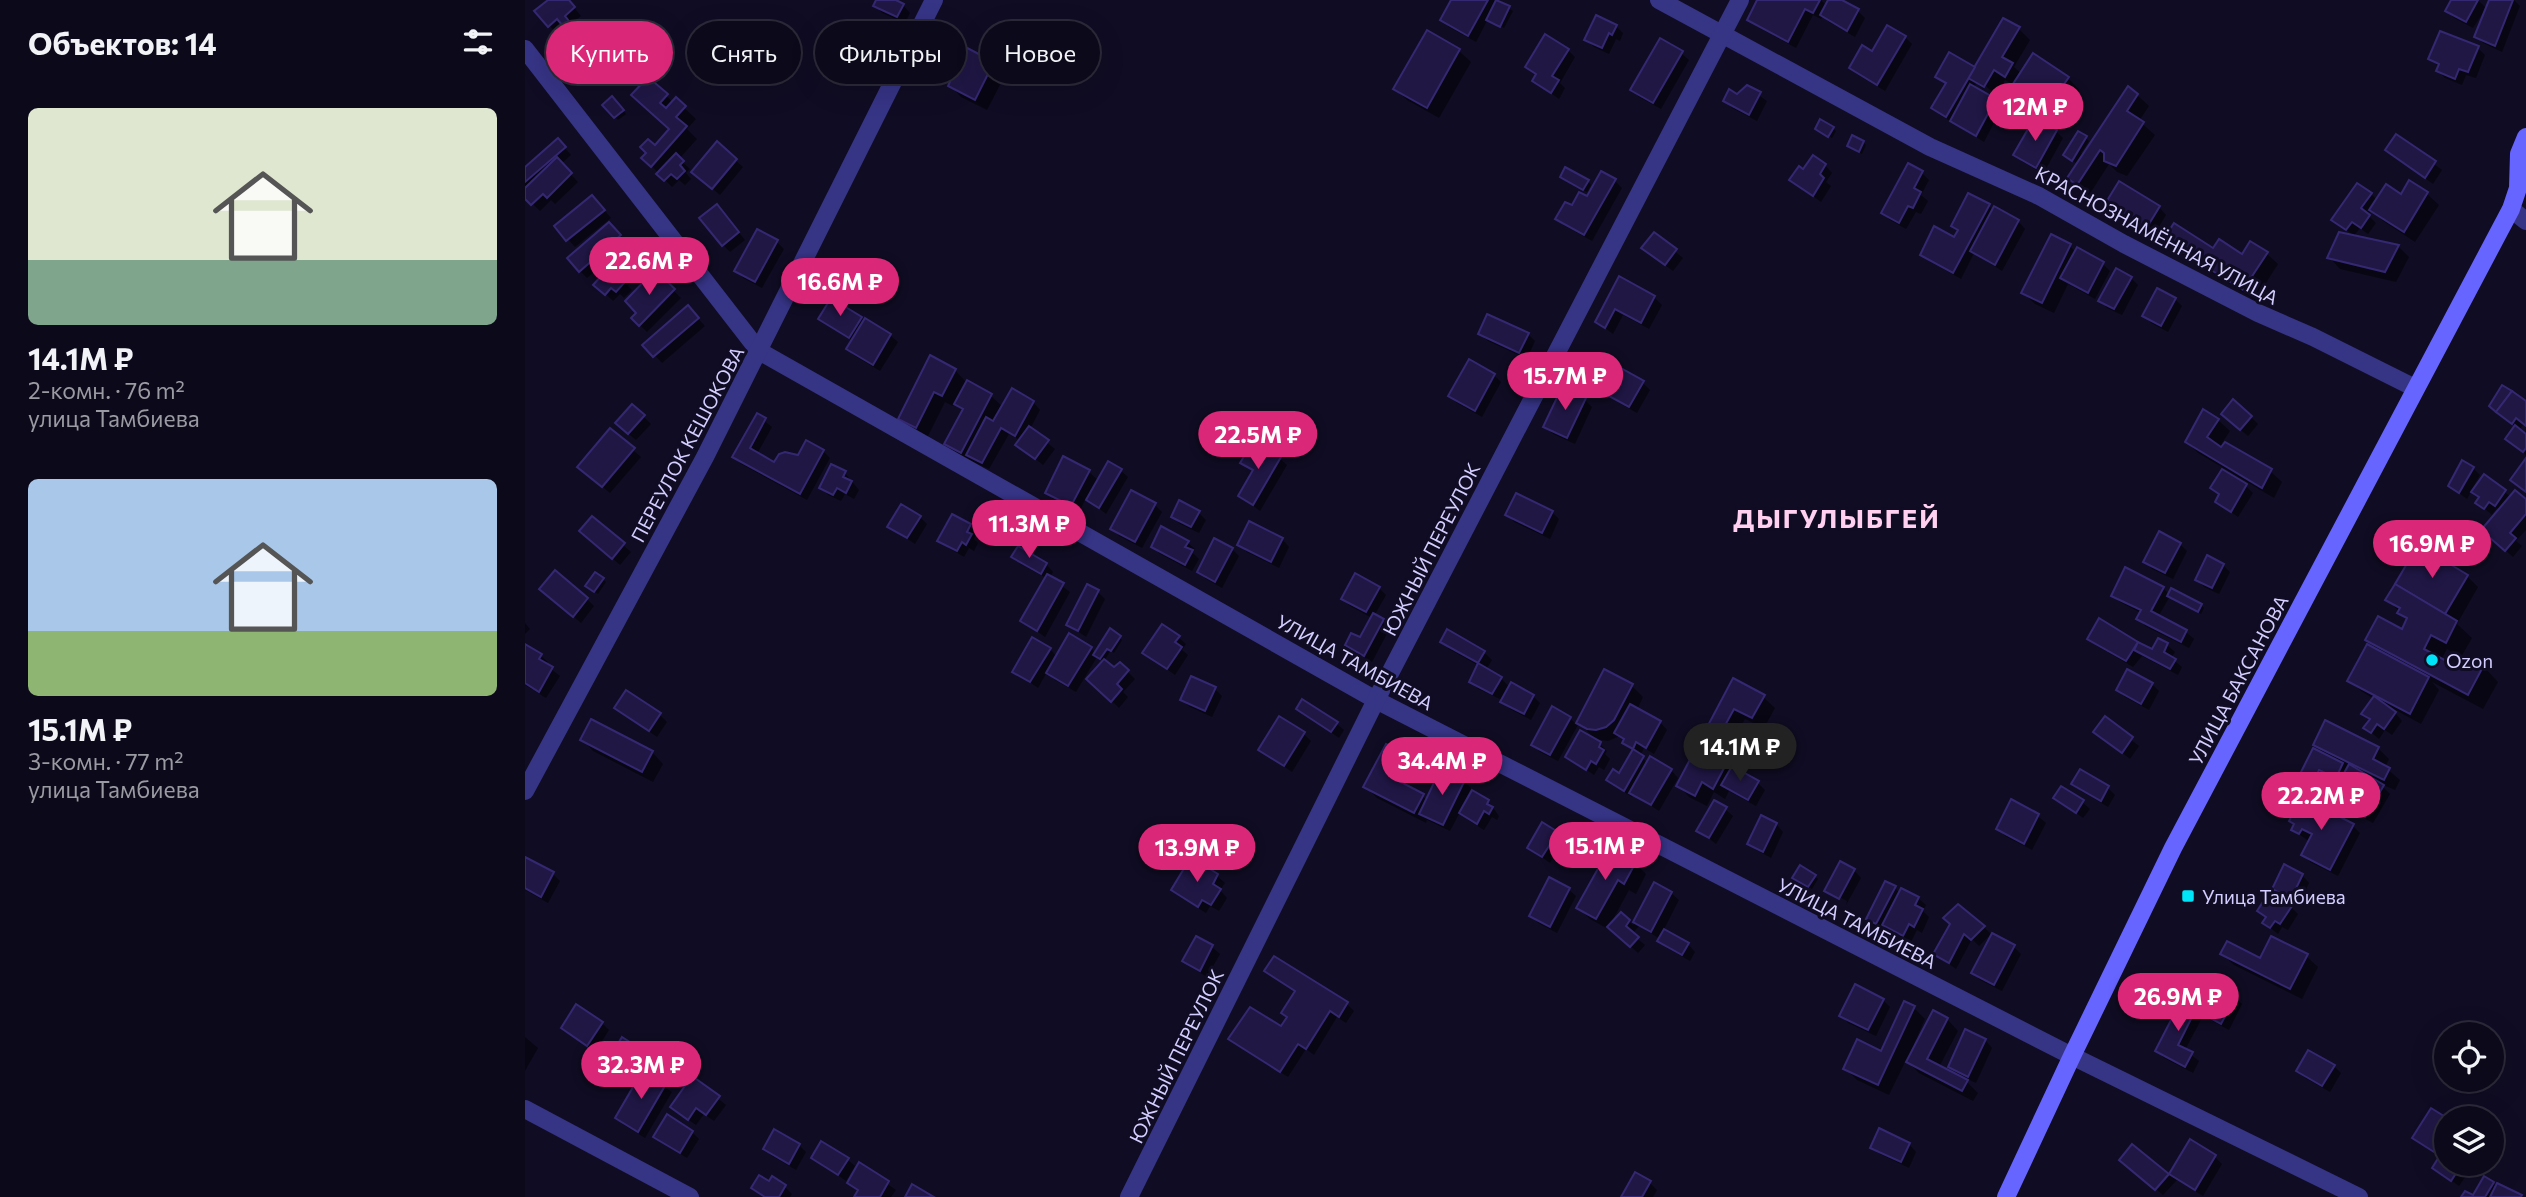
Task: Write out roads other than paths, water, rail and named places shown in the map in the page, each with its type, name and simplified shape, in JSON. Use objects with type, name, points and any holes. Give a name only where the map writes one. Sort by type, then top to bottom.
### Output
[{"type":"main road","name":"УЛИЦА БАКСАНОВА","points":[[2006,1197],[2173,848],[2511,209],[2522,186],[2519,154],[2526,137]]},
{"type":"street","name":"ПЕРЕУЛОК КЕШОКОВА","points":[[525,791],[705,457],[934,0]]},
{"type":"street","name":"КРАСНОЗНАМЁННАЯ УЛИЦА","points":[[1659,0],[1930,147],[2039,196],[2124,244],[2258,313],[2415,388]]},
{"type":"street","name":"ЮЖНЫЙ ПЕРЕУЛОК","points":[[1129,1197],[1376,700],[1740,0]]},
{"type":"street","name":"УЛИЦА ТАМБИЕВА","points":[[525,49],[759,351],[1376,700],[2072,1056],[2359,1197]]},
{"type":"street","points":[[2511,209],[2526,221]]},
{"type":"street","points":[[525,1109],[690,1197]]},
{"type":"place","name":"Ozon","points":[[2432,660]]},
{"type":"place","name":"Улица Тамбиева","points":[[2188,896]]},
{"type":"district","name":"ДЫГУЛЫБГЕЙ","points":[[1837,517]]}]
